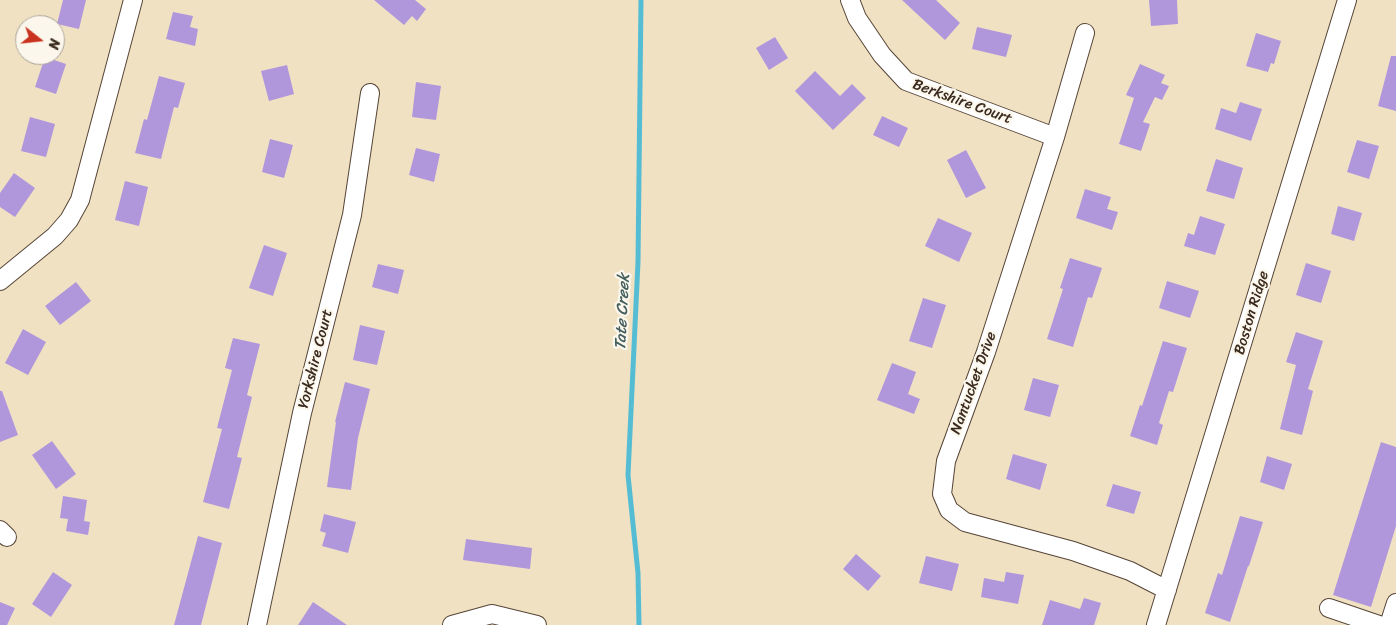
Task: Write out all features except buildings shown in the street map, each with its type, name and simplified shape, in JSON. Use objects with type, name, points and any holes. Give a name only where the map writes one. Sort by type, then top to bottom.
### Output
[{"type":"street","points":[[0,281],[55,236],[69,220],[80,200],[133,0]]},
{"type":"street","name":"Berkshire Court","points":[[850,0],[857,18],[882,55],[906,81],[1055,137]]},
{"type":"street","name":"Boston Ridge","points":[[1156,625],[1347,0]]},
{"type":"street","name":"Nantucket Drive","points":[[1085,32],[1055,137],[986,352],[946,461],[942,494],[948,510],[965,522],[1073,551],[1130,571],[1167,590]]},
{"type":"street","name":"Yorkshire Court","points":[[257,625],[302,413],[352,215],[370,93]]},
{"type":"street","points":[[1389,625],[1396,603]]},
{"type":"street","points":[[1329,608],[1379,625]]},
{"type":"street","points":[[452,625],[492,614],[536,625]]},
{"type":"waterway","name":"Tate Creek","points":[[639,625],[638,573],[628,475],[638,262],[641,0]]}]
